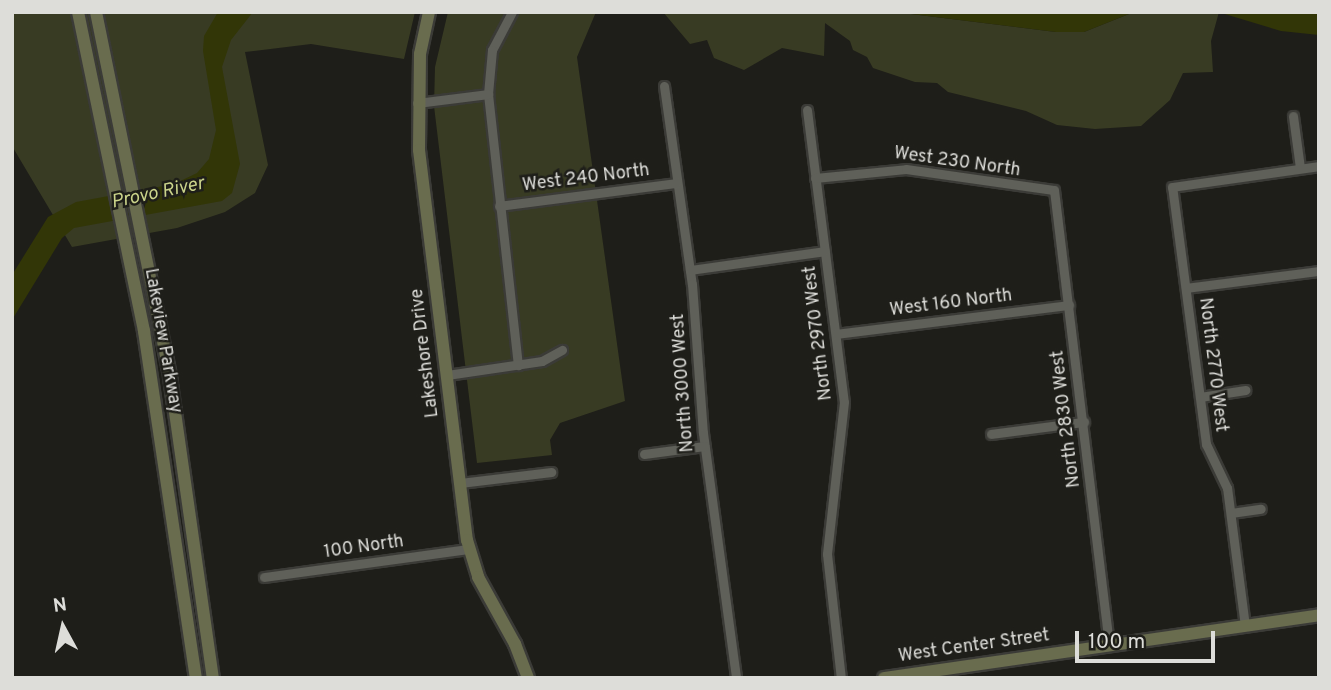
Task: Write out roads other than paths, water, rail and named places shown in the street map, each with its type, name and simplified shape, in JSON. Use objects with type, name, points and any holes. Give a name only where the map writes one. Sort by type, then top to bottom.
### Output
[{"type":"street","name":"Lakeview Parkway","points":[[78,12],[127,245],[196,678]]},
{"type":"street","name":"Lakeview Parkway","points":[[96,12],[174,401],[213,678]]},
{"type":"street","name":"Lakeshore Drive","points":[[429,12],[416,103],[469,550],[527,678]]},
{"type":"street","points":[[512,12],[492,50],[488,94],[518,365]]},
{"type":"street","name":"North 3000 West","points":[[664,86],[690,270],[704,446],[736,678]]},
{"type":"street","points":[[416,103],[488,94]]},
{"type":"street","name":"North 2970 West","points":[[807,110],[844,402],[827,574],[841,678]]},
{"type":"street","points":[[1293,116],[1300,168],[1319,166]]},
{"type":"street","name":"North 2770 West","points":[[1245,626],[1227,488],[1206,444],[1172,187],[1300,168]]},
{"type":"street","name":"West 230 North","points":[[815,178],[906,169],[1054,190]]},
{"type":"street","name":"West 240 North","points":[[499,206],[677,183]]},
{"type":"street","name":"North 2830 West","points":[[1054,190],[1109,645]]},
{"type":"street","points":[[690,270],[825,251]]},
{"type":"street","points":[[1186,288],[1319,271]]},
{"type":"street","name":"West 160 North","points":[[836,334],[1069,305]]},
{"type":"street","points":[[447,375],[542,361],[562,351]]},
{"type":"street","points":[[1200,397],[1245,390]]},
{"type":"street","points":[[991,434],[1084,422]]},
{"type":"street","points":[[644,454],[704,446]]},
{"type":"street","points":[[460,483],[551,472]]},
{"type":"street","points":[[1231,513],[1261,509]]},
{"type":"street","name":"100 North","points":[[264,578],[469,550]]},
{"type":"street","name":"West Center Street","points":[[884,678],[1319,615]]},
{"type":"water","name":"Provo River","points":[[218,12],[253,12],[231,40],[222,67],[240,164],[232,193],[222,201],[74,228],[62,238],[12,320],[12,275],[48,217],[76,202],[174,184],[197,173],[209,159],[216,130],[203,51],[204,36]]},
{"type":"water","points":[[895,12],[1134,12],[1084,32],[1056,32]]},
{"type":"water","points":[[1218,12],[1319,13],[1319,35],[1281,31]]}]
